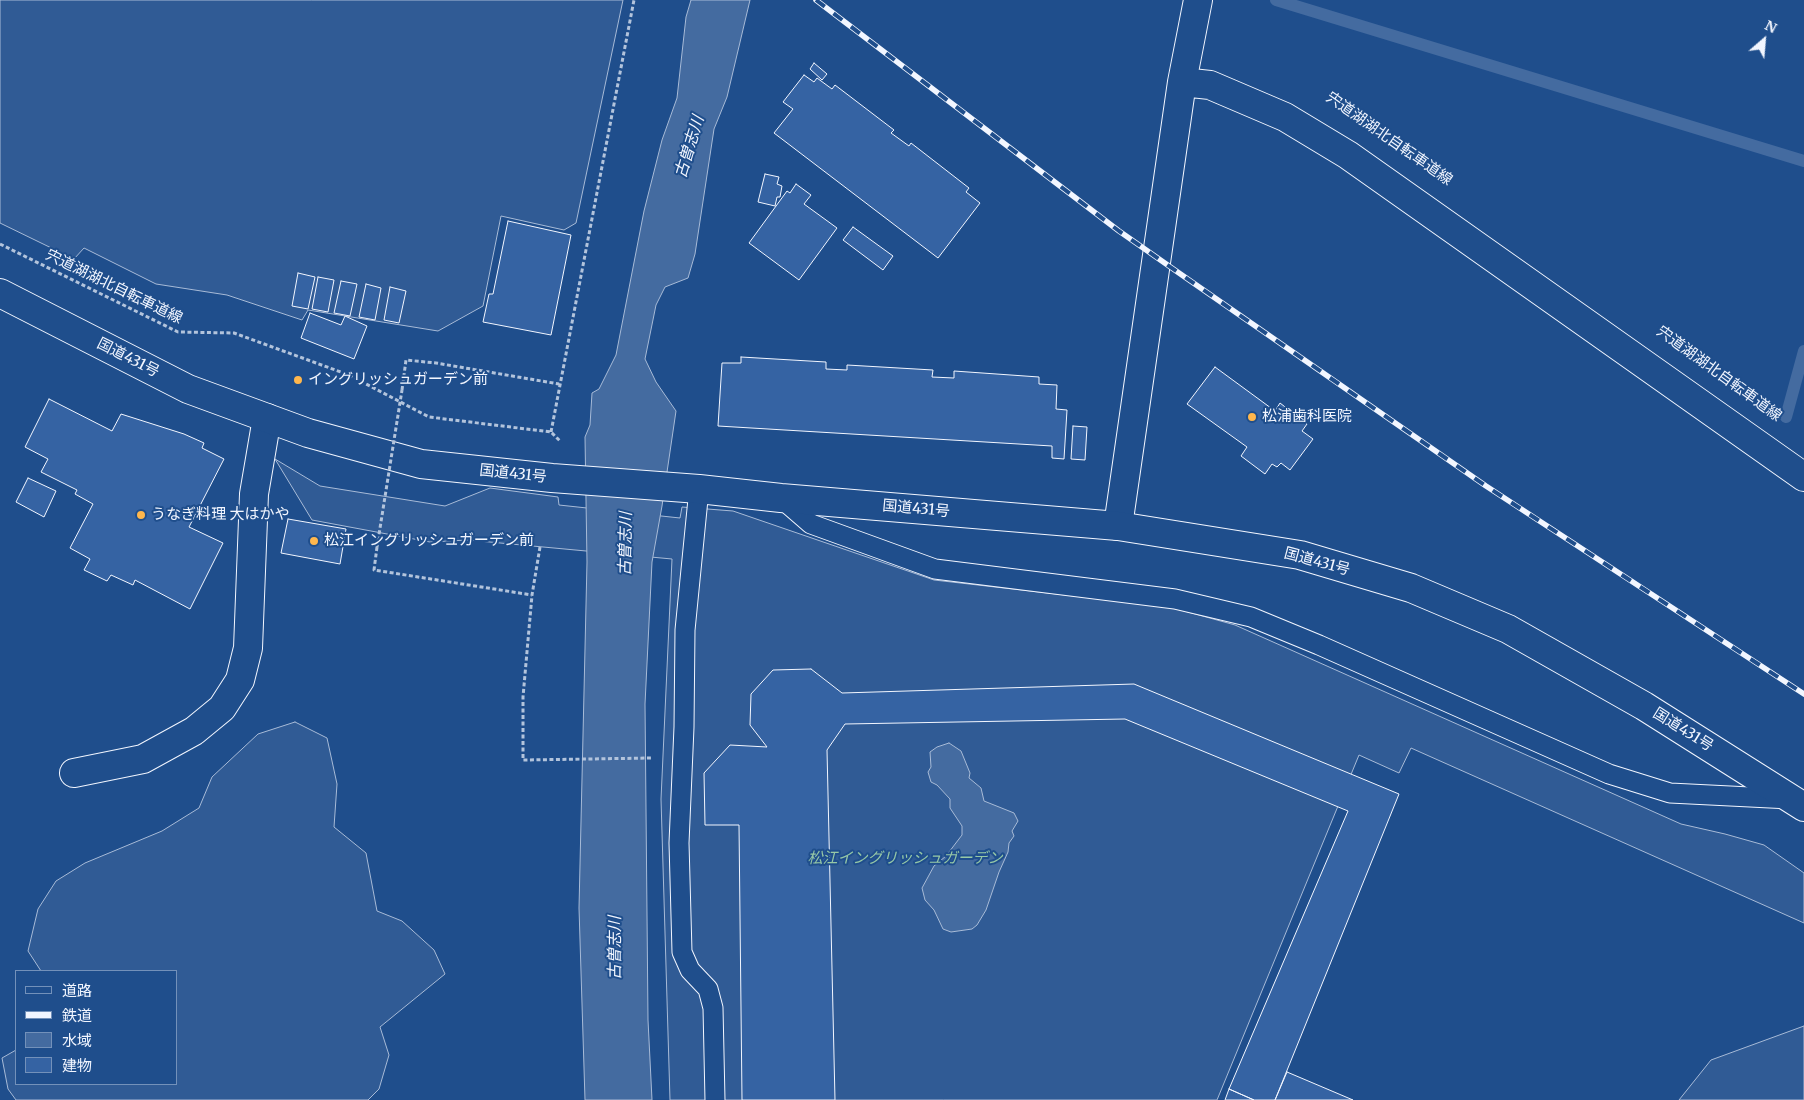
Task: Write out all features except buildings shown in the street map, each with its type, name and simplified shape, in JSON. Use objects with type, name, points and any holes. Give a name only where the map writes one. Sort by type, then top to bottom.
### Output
[{"type":"main road","points":[[1118,526],[1182,82],[1197,2]]},
{"type":"main road","points":[[1182,82],[1210,85],[1277,114],[1348,155],[1804,478]]},
{"type":"main road","name":"国道431号","points":[[0,293],[188,389],[308,433],[421,464],[552,478],[694,488],[781,498],[1118,526],[1300,555],[1411,588],[1508,629],[1644,706],[1799,803]]},
{"type":"main road","points":[[74,773],[143,759],[194,731],[222,708],[240,680],[248,648],[254,494],[267,418]]},
{"type":"lane","points":[[694,488],[685,630],[684,727],[679,843],[682,952],[690,970],[708,989],[713,1008],[715,1100]]},
{"type":"lane","points":[[781,498],[811,524],[935,569],[1175,599],[1251,617],[1319,645],[1609,774],[1670,794],[1799,803]]},
{"type":"path","points":[[560,442],[550,432],[634,0]]},
{"type":"path","name":"宍道湖湖北自転車道線","points":[[0,244],[178,332],[234,333],[349,375],[428,417],[550,432]]},
{"type":"path","points":[[532,595],[374,570],[406,360],[436,363],[559,384]]},
{"type":"path","points":[[540,547],[532,595],[523,697],[523,760],[658,758]]},
{"type":"shaded area","points":[[0,0],[623,0],[576,223],[564,230],[501,216],[483,306],[438,331],[308,310],[302,320],[227,295],[156,284],[84,248],[74,259],[0,223]]},
{"type":"shaded area","name":"松江イングリッシュガーデン","points":[[275,459],[320,486],[445,506],[490,488],[558,497],[559,505],[680,518],[682,507],[733,511],[934,580],[1170,607],[1235,625],[1681,824],[1764,845],[1804,873],[1804,923],[1411,748],[1399,773],[1359,755],[1217,1100],[670,1100],[661,799],[672,559],[468,540],[430,542],[312,520]]},
{"type":"shaded area","points":[[295,722],[327,738],[337,784],[334,827],[366,853],[377,911],[402,921],[434,950],[445,974],[380,1027],[389,1055],[379,1089],[368,1100],[16,1100],[8,1089],[2,1058],[15,1051],[15,1085],[178,1085],[178,970],[40,970],[28,951],[38,909],[56,881],[85,863],[162,831],[199,808],[212,777],[258,734]]},
{"type":"shaded area","points":[[1804,1026],[1804,1100],[1679,1100],[1711,1060]]},
{"type":"water","name":"古曽志川","points":[[691,0],[750,0],[727,97],[714,129],[695,254],[688,278],[665,287],[656,305],[645,359],[656,382],[676,411],[652,562],[645,704],[648,1020],[652,1100],[585,1100],[579,908],[587,562],[585,437],[590,425],[592,393],[599,389],[616,355],[644,211],[662,140],[677,98],[686,17]]},
{"type":"water","points":[[949,743],[961,751],[970,773],[969,778],[981,788],[984,801],[1014,813],[1018,821],[1012,831],[1014,836],[1009,843],[1008,852],[986,910],[977,925],[972,929],[951,932],[943,929],[934,910],[925,900],[922,888],[934,866],[946,856],[962,835],[962,826],[950,808],[950,799],[937,785],[931,782],[928,772],[931,767],[930,752],[937,747]]},
{"type":"waterway","points":[[1276,0],[1804,161]]},
{"type":"waterway","points":[[1786,417],[1804,351]]},
{"type":"railway","points":[[816,0],[1119,231],[1486,486],[1804,694]]},
{"type":"place","name":"イングリッシュガーデン前","points":[[298,380]]},
{"type":"place","name":"松浦歯科医院","points":[[1252,417]]},
{"type":"place","name":"うなぎ料理 大はかや","points":[[141,515]]},
{"type":"place","name":"松江イングリッシュガーデン前","points":[[314,541]]}]
